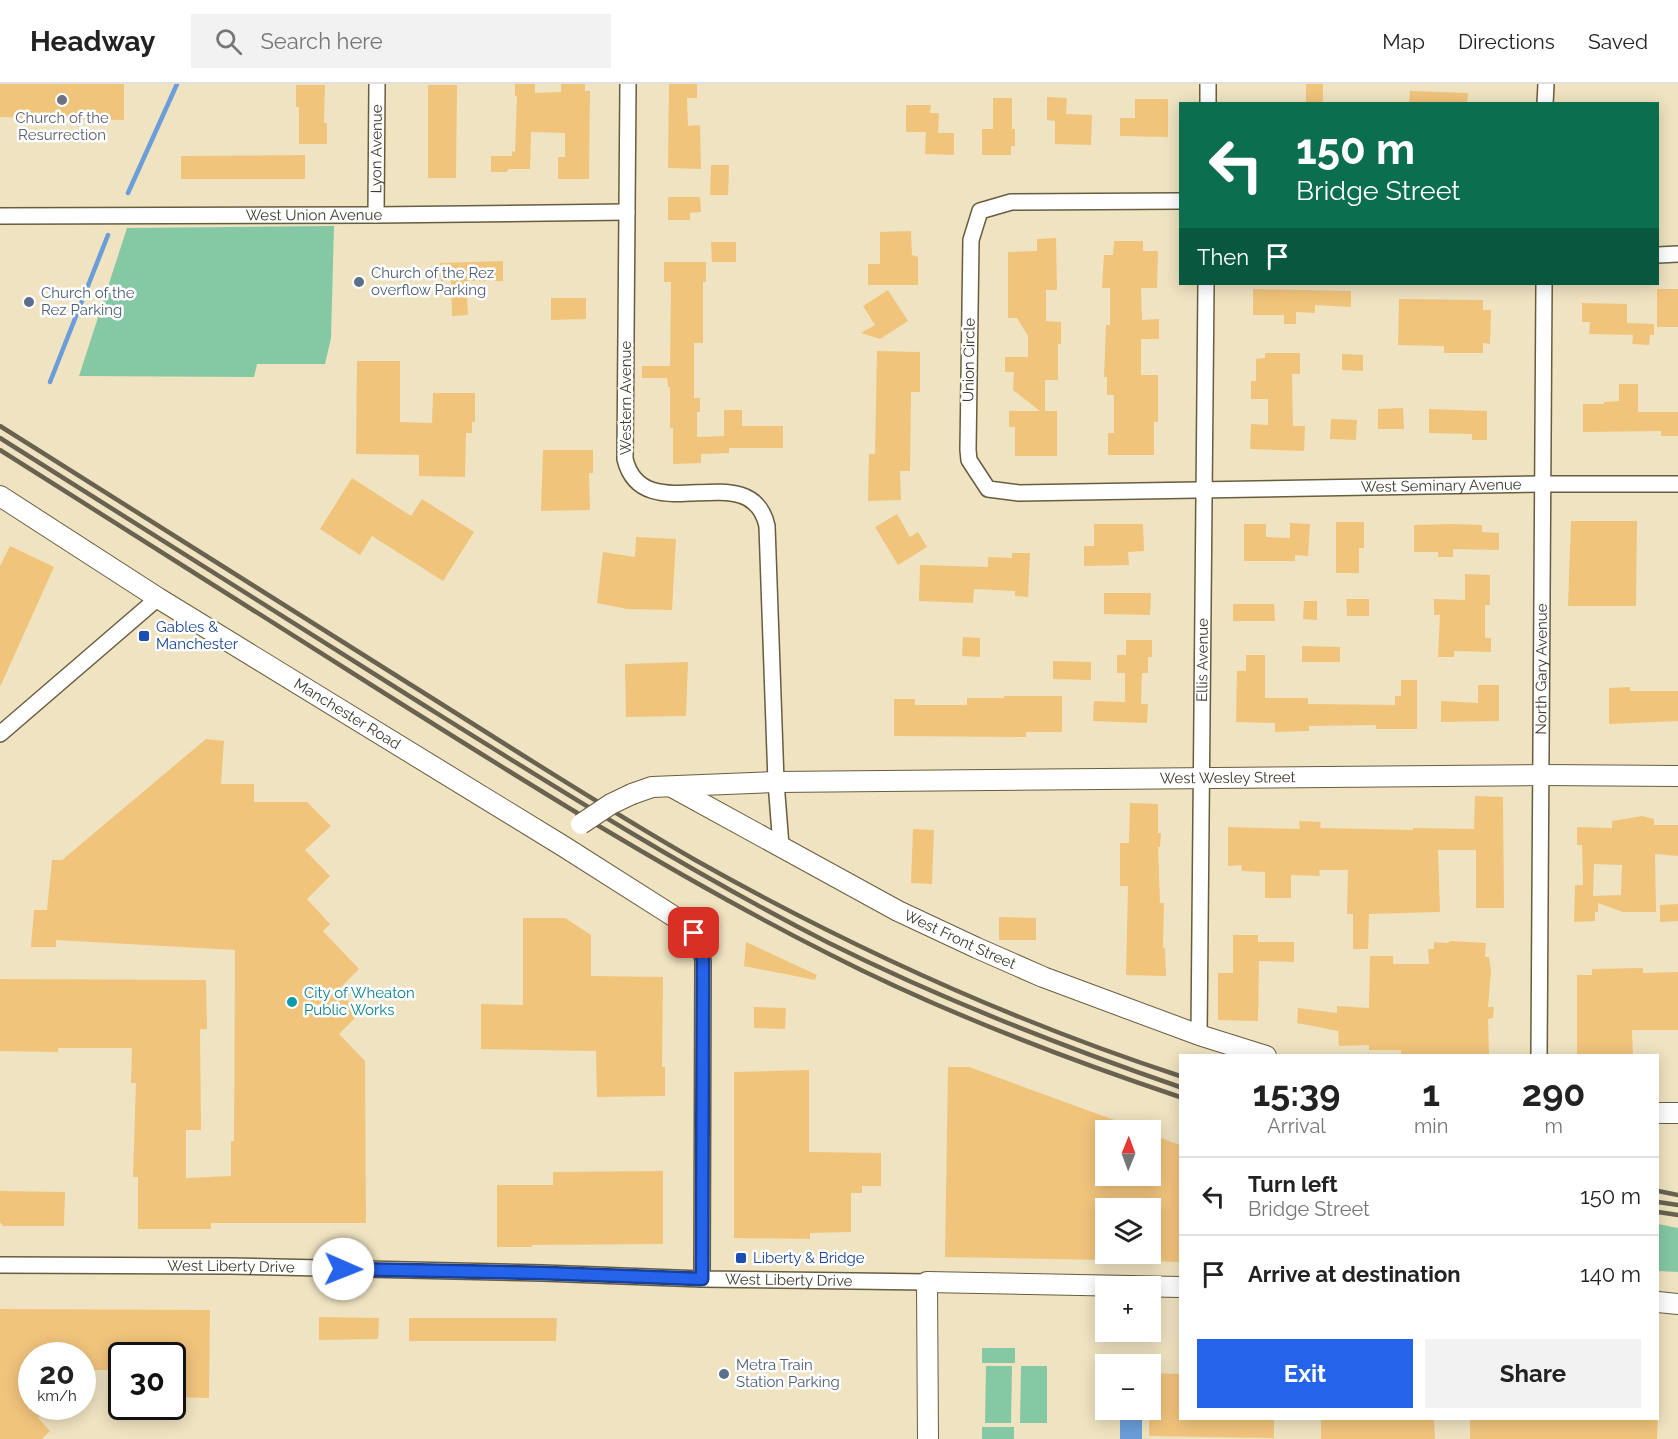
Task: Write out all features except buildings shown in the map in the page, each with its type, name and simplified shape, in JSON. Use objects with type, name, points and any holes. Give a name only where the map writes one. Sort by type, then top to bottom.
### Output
[{"type":"street","name":"Lyon Avenue","points":[[376,84],[376,215]]},
{"type":"street","name":"Western Avenue","points":[[628,84],[626,459],[628,469],[637,483],[654,491],[735,494],[753,501],[765,517],[776,783]]},
{"type":"street","points":[[1208,84],[1208,102]]},
{"type":"street","points":[[1545,102],[1546,84]]},
{"type":"street","name":"Union Circle","points":[[1179,201],[1011,202],[980,211],[971,240],[968,450],[969,460],[988,489],[1019,493],[1204,490]]},
{"type":"street","name":"West Union Avenue","points":[[0,216],[627,212]]},
{"type":"street","points":[[1659,255],[1678,254]]},
{"type":"street","name":"Ellis Avenue","points":[[1199,1035],[1206,285]]},
{"type":"street","name":"North Gary Avenue","points":[[1539,1054],[1544,285]]},
{"type":"street","name":"West Seminary Avenue","points":[[1204,490],[1678,484]]},
{"type":"street","name":"Manchester Road","points":[[0,496],[158,598],[563,846],[681,921],[694,933]]},
{"type":"street","points":[[0,734],[158,598]]},
{"type":"street","name":"West Wesley Street","points":[[563,846],[581,824],[611,804],[652,787],[776,783],[1202,778],[1678,776]]},
{"type":"street","points":[[776,783],[780,846]]},
{"type":"street","name":"West Front Street","points":[[669,786],[898,911],[978,948],[1043,977],[1199,1035],[1260,1054]]},
{"type":"street","points":[[694,933],[703,961],[702,1279]]},
{"type":"street","points":[[1659,1113],[1678,1113]]},
{"type":"street","name":"West Liberty Drive","points":[[0,1265],[241,1267],[543,1273],[702,1279],[1179,1287]]},
{"type":"street","points":[[927,1282],[928,1439]]},
{"type":"street","points":[[1659,1302],[1678,1304]]},
{"type":"green space","points":[[334,226],[331,338],[325,364],[257,364],[254,377],[79,376],[127,228]]},
{"type":"green space","points":[[1659,1224],[1678,1228],[1678,1272],[1659,1271]]},
{"type":"green space","points":[[982,1348],[1015,1348],[1015,1363],[982,1363]]},
{"type":"green space","points":[[986,1366],[1012,1366],[1011,1423],[985,1423]]},
{"type":"green space","points":[[1021,1366],[1047,1366],[1047,1423],[1020,1423]]},
{"type":"green space","points":[[982,1427],[1014,1427],[1014,1439],[982,1439]]},
{"type":"water","points":[[1120,1420],[1142,1420],[1142,1439],[1120,1439]]},
{"type":"waterway","points":[[128,193],[177,84]]},
{"type":"waterway","points":[[50,382],[108,235]]},
{"type":"railway","points":[[0,426],[552,774],[755,893],[874,953],[994,1007],[1117,1055],[1179,1076]]},
{"type":"railway","points":[[0,438],[567,794],[723,886],[829,943],[915,984],[1047,1038],[1179,1087]]},
{"type":"railway","points":[[0,450],[485,756],[712,892],[829,954],[958,1014],[1091,1066],[1179,1097]]},
{"type":"railway","points":[[1659,1191],[1678,1195]]},
{"type":"railway","points":[[1659,1202],[1678,1205]]},
{"type":"railway","points":[[1659,1212],[1678,1215]]},
{"type":"place","name":"Church of the Resurrection","points":[[62,100]]},
{"type":"place","name":"Church of the Rez overflow Parking","points":[[359,282]]},
{"type":"place","name":"Church of the Rez Parking","points":[[29,302]]},
{"type":"place","name":"Gables & Manchester","points":[[144,636]]},
{"type":"place","name":"City of Wheaton Public Works","points":[[292,1002]]},
{"type":"place","name":"Liberty & Bridge","points":[[741,1258]]},
{"type":"place","name":"Metra Train Station Parking","points":[[724,1374]]},
{"type":"route","points":[[343,1269],[702,1279],[703,961],[694,933]]}]
